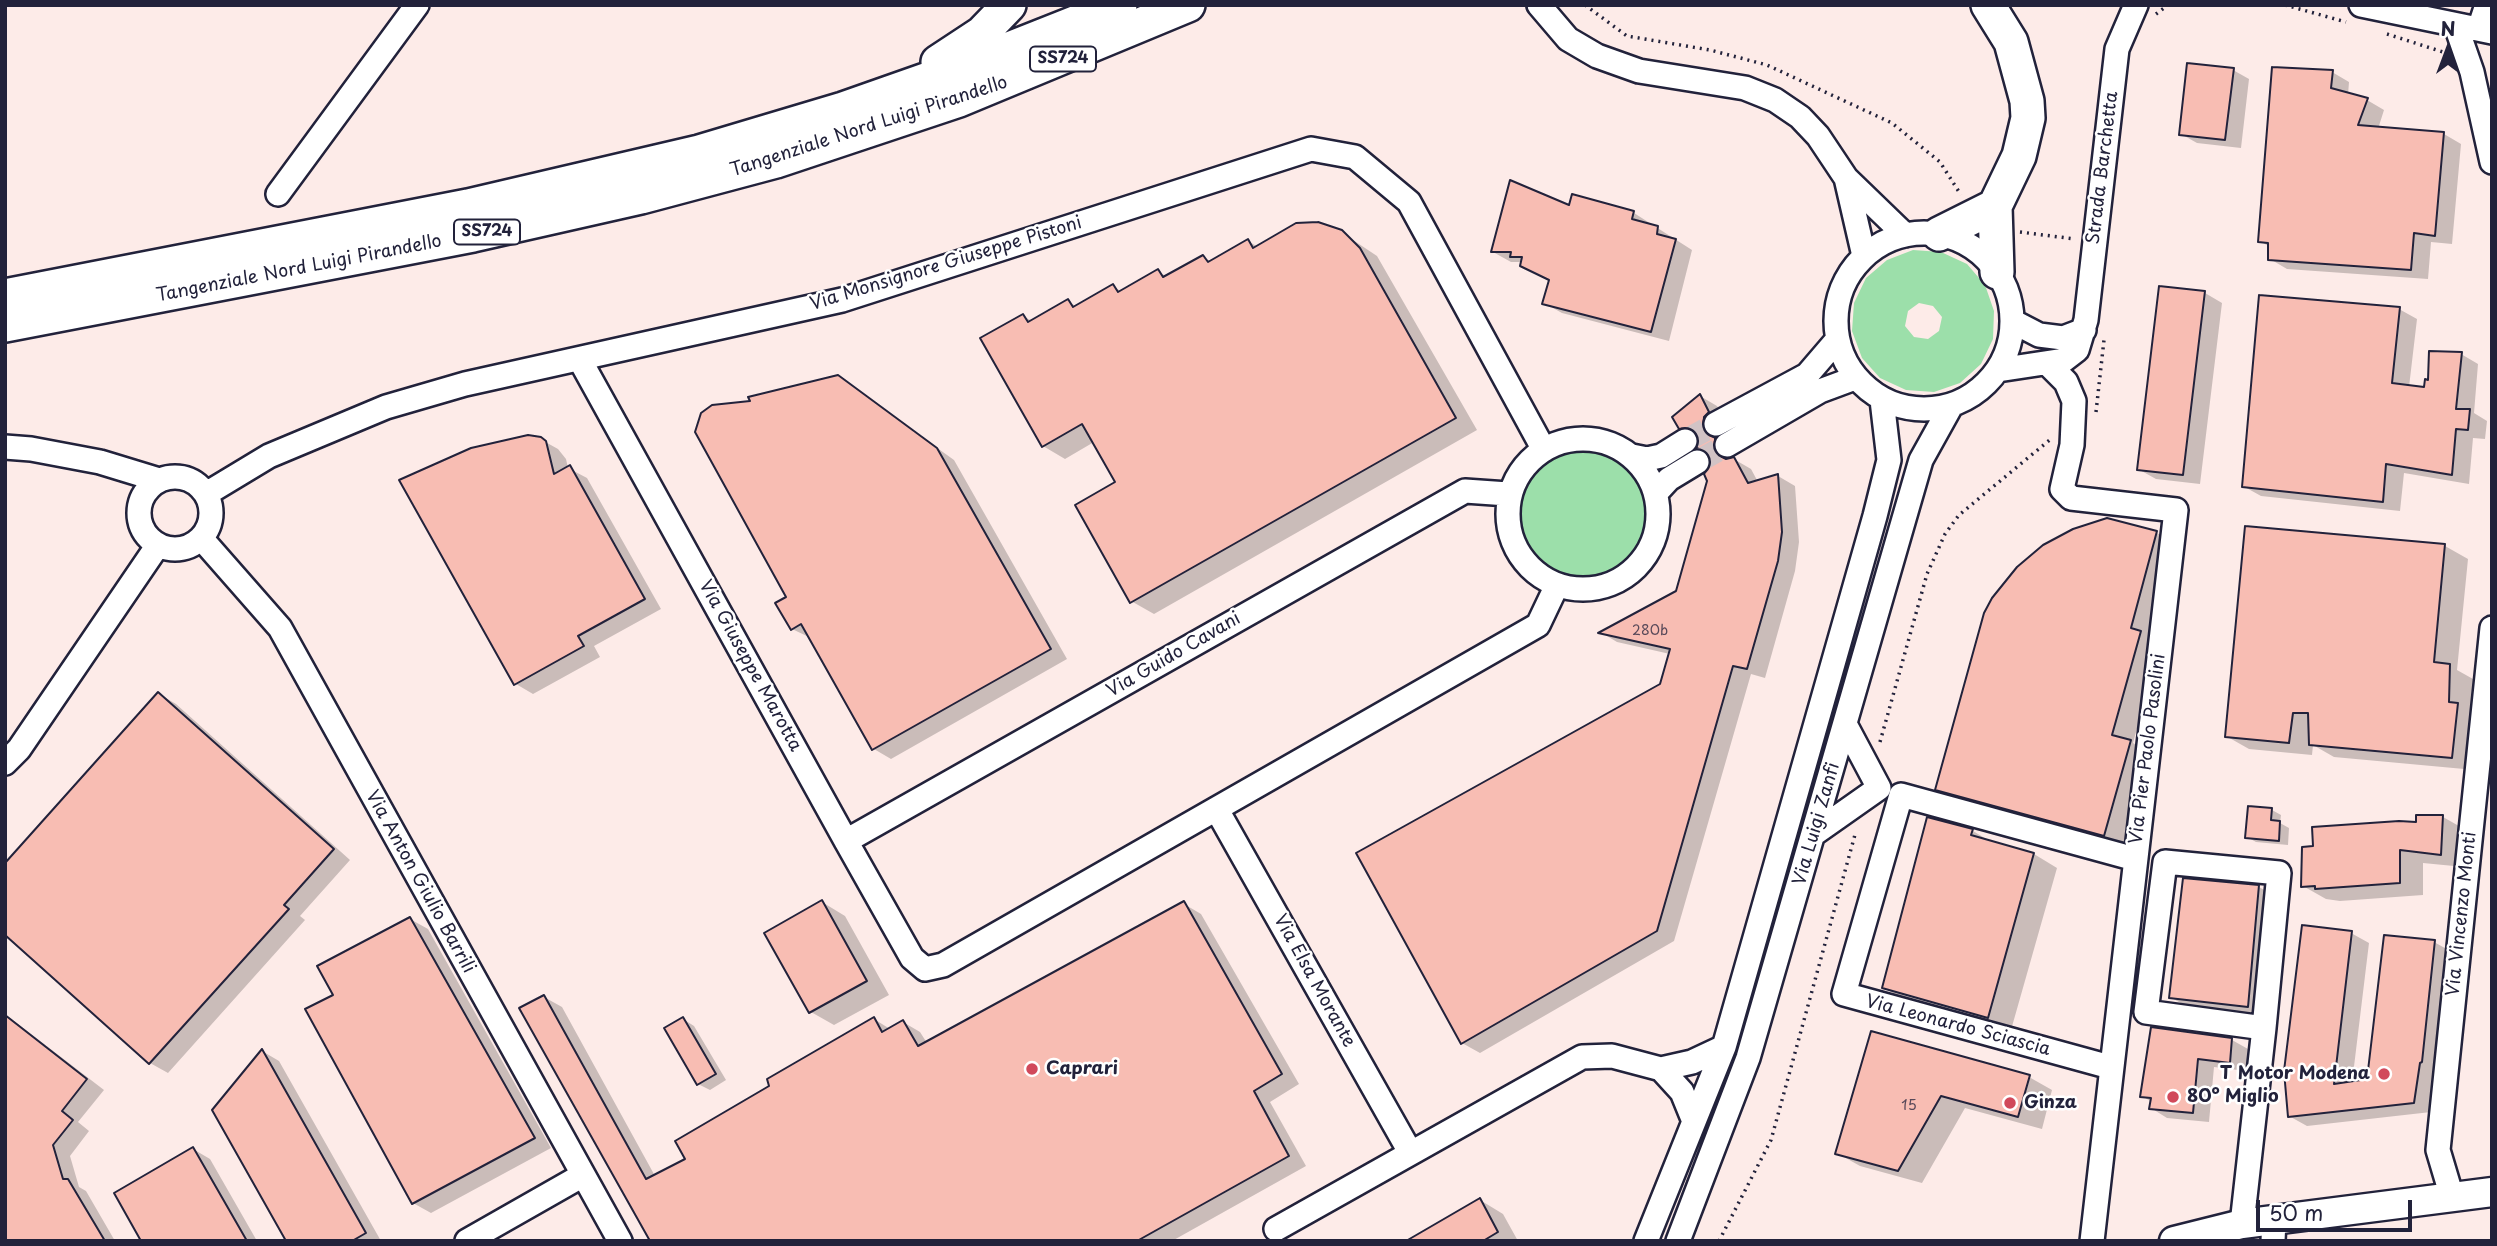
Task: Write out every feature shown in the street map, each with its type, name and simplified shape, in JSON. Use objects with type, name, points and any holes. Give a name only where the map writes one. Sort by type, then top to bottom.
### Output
[{"type":"highway","points":[[843,109],[943,59],[982,33],[1009,5]]},
{"type":"highway","name":"Tangenziale Nord Luigi Pirandello","points":[[5,296],[468,206],[699,152],[843,109],[982,60],[1120,5]]},
{"type":"highway","name":"Tangenziale Nord Luigi Pirandello","points":[[5,326],[473,235],[641,197],[776,161],[959,100],[1177,10],[1200,5]]},
{"type":"highway","points":[[1988,5],[2011,41],[2027,101],[2028,118],[2019,156],[1989,217],[1997,272]]},
{"type":"highway","points":[[1939,234],[1989,217]]},
{"type":"main road","points":[[2175,1241],[2242,1224],[2274,1230],[2492,1192]]},
{"type":"street","points":[[278,194],[417,5]]},
{"type":"street","points":[[1539,5],[1568,40],[1597,56],[1639,71],[1745,88],[1775,100],[1818,136],[1846,178],[1905,234]]},
{"type":"street","points":[[2355,14],[2485,31],[2487,5]]},
{"type":"street","name":"Strada Barchetta","points":[[1998,370],[2064,360],[2077,350],[2095,329],[2094,242],[2117,49],[2133,6]]},
{"type":"street","points":[[2456,26],[2472,72],[2492,162]]},
{"type":"street","name":"Via Monsignore Giuseppe Pistoni","points":[[206,494],[270,456],[386,407],[465,384],[842,300],[1311,149],[1356,157],[1409,202],[1544,450]]},
{"type":"street","points":[[1846,178],[1864,256]]},
{"type":"street","points":[[1905,234],[1939,234],[1972,247],[1997,272],[2006,289],[2012,321],[2009,344],[1998,370],[1981,389],[1951,405],[1920,410],[1882,400],[1855,378],[1844,362],[1837,340],[1835,314],[1839,293],[1849,272],[1864,256],[1883,243],[1905,234]]},
{"type":"street","points":[[2012,321],[2039,335],[2063,338],[2095,329]]},
{"type":"street","points":[[1716,424],[1807,375],[1837,340]]},
{"type":"street","name":"Via Giuseppe Marotta","points":[[580,360],[912,958],[925,969],[943,965],[1217,810]]},
{"type":"street","name":"Via Pier Paolo Pasolini","points":[[2046,363],[2060,373],[2071,390],[2074,419],[2072,445],[2062,489],[2071,498],[2176,510],[2092,1241]]},
{"type":"street","points":[[1727,445],[1820,391],[1855,378]]},
{"type":"street","name":"Via Luigi Zanfi","points":[[1646,1241],[1724,1047],[1889,460],[1882,400]]},
{"type":"street","name":"Via Luigi Zanfi","points":[[1678,1241],[1748,1058],[1921,460],[1951,405]]},
{"type":"street","points":[[1587,439],[1618,447],[1632,456],[1649,477],[1656,493],[1657,531],[1645,558],[1628,575],[1595,589],[1557,585],[1535,573],[1519,555],[1507,520],[1508,494],[1523,467],[1544,450],[1558,443],[1587,439]]},
{"type":"street","points":[[1632,456],[1647,459],[1661,456],[1685,441]]},
{"type":"street","points":[[5,447],[100,462],[159,480],[180,477],[191,480],[206,494],[211,517],[201,538],[181,549],[158,545],[149,538],[139,518],[143,496],[159,480]]},
{"type":"street","points":[[1656,493],[1669,479],[1697,462]]},
{"type":"street","name":"Via Guido Cavani","points":[[846,841],[1465,491],[1508,494]]},
{"type":"street","name":"Via Anton Giulio Barrili","points":[[201,538],[279,628],[620,1241]]},
{"type":"street","points":[[5,762],[19,750],[158,545]]},
{"type":"street","points":[[1217,810],[1538,625],[1557,585]]},
{"type":"street","name":"Via Vincenzo Monti","points":[[2452,1197],[2438,1150],[2492,628]]},
{"type":"street","points":[[1846,726],[1879,789],[2135,859]]},
{"type":"street","points":[[1815,832],[1879,789]]},
{"type":"street","name":"Via Leonardo Sciascia","points":[[1879,789],[1844,994],[2110,1067]]},
{"type":"street","name":"Via Elsa Morante","points":[[1217,810],[1410,1152]]},
{"type":"street","points":[[2242,1224],[2241,1172],[2264,1028],[2279,873],[2165,862],[2146,1013],[2264,1028]]},
{"type":"street","points":[[1276,1229],[1582,1057],[1612,1056],[1661,1069],[1692,1062],[1724,1047]]},
{"type":"street","points":[[1661,1069],[1682,1093],[1693,1119]]},
{"type":"street","points":[[467,1241],[583,1175]]},
{"type":"path","points":[[1585,5],[1627,36],[1710,50],[1767,65],[1892,122],[1940,162],[1989,217],[2094,242]]},
{"type":"path","points":[[2285,5],[2355,14]]},
{"type":"path","points":[[2384,34],[2443,51],[2472,72]]},
{"type":"path","points":[[1719,1241],[1771,1140],[1879,789],[1927,574],[1945,534],[1959,515],[2074,419],[2095,415],[2099,405],[2095,329]]},
{"type":"green space","points":[[1913,250],[1941,252],[1967,264],[1985,285],[1994,311],[1993,339],[1981,364],[1960,383],[1934,392],[1906,390],[1880,378],[1862,358],[1852,331],[1854,303],[1866,278],[1887,260]],"holes":[[[1919,303],[1933,306],[1942,317],[1939,331],[1928,339],[1914,337],[1905,326],[1908,311]]]},
{"type":"green space","points":[[1583,449],[1608,454],[1629,468],[1643,489],[1648,514],[1643,539],[1629,560],[1608,574],[1583,579],[1558,574],[1537,560],[1523,539],[1518,514],[1523,489],[1537,468],[1558,454]]},
{"type":"building","points":[[2187,63],[2234,68],[2225,140],[2179,135]]},
{"type":"building","points":[[2272,67],[2333,70],[2331,88],[2368,98],[2358,125],[2444,132],[2435,236],[2414,233],[2411,270],[2268,260],[2268,243],[2258,242]]},
{"type":"building","points":[[1510,180],[1569,205],[1572,194],[1634,211],[1632,219],[1658,226],[1657,234],[1676,239],[1651,332],[1542,304],[1549,280],[1520,266],[1522,257],[1510,257],[1511,252],[1491,252]]},
{"type":"building","points":[[1318,222],[1342,230],[1360,248],[1456,418],[1130,603],[1075,505],[1115,482],[1082,424],[1042,447],[980,338],[1023,314],[1028,322],[1068,299],[1073,307],[1113,284],[1118,292],[1158,269],[1163,277],[1203,255],[1208,262],[1248,239],[1253,248],[1296,223]]},
{"type":"building","points":[[2159,286],[2205,291],[2183,475],[2137,470]]},
{"type":"building","points":[[2259,295],[2400,307],[2392,383],[2424,387],[2425,379],[2428,380],[2429,351],[2462,352],[2456,409],[2470,409],[2468,430],[2456,429],[2452,475],[2386,464],[2383,502],[2242,487]]},
{"type":"building","points":[[838,375],[937,448],[1051,649],[872,750],[801,624],[791,630],[775,603],[786,597],[695,432],[701,413],[712,405],[750,401],[748,397]]},
{"type":"building","points":[[1700,394],[1709,412],[1704,417],[1703,430],[1715,438],[1715,453],[1726,459],[1734,457],[1748,483],[1778,474],[1782,532],[1778,561],[1747,669],[1733,666],[1657,931],[1461,1044],[1356,853],[1660,684],[1670,649],[1598,633],[1676,591],[1707,481],[1704,474],[1711,462],[1709,454],[1697,448],[1696,433],[1691,428],[1679,429],[1672,417]]},
{"type":"building","points":[[528,435],[541,437],[546,441],[554,474],[570,465],[645,599],[578,636],[584,646],[514,685],[399,480],[471,448]]},
{"type":"building","points":[[2107,518],[2157,531],[2131,628],[2141,631],[2112,735],[2131,740],[2104,836],[1935,790],[1984,613],[1992,598],[2017,567],[2043,545],[2073,529]]},
{"type":"building","points":[[2245,526],[2445,544],[2434,662],[2450,664],[2449,702],[2458,703],[2452,758],[2309,745],[2308,713],[2293,713],[2289,743],[2225,737]]},
{"type":"building","points":[[158,692],[334,849],[284,905],[289,909],[149,1064],[5,935],[5,863]]},
{"type":"building","points":[[2248,806],[2272,808],[2271,820],[2280,821],[2279,841],[2245,838]]},
{"type":"building","points":[[2416,815],[2443,815],[2441,855],[2400,850],[2400,883],[2315,889],[2315,886],[2301,887],[2302,847],[2313,846],[2312,827],[2416,822]]},
{"type":"building","points":[[1927,817],[1973,829],[1971,835],[2034,853],[1988,1018],[1882,988]]},
{"type":"building","points":[[2183,878],[2259,885],[2248,1007],[2169,998]]},
{"type":"building","points":[[822,900],[867,981],[809,1013],[764,933]]},
{"type":"building","name":"Caprari","points":[[1184,901],[1282,1074],[1254,1091],[1289,1156],[1137,1241],[650,1241],[519,1008],[544,995],[646,1179],[685,1159],[675,1141],[769,1086],[767,1079],[874,1017],[882,1032],[903,1020],[918,1046]]},
{"type":"building","points":[[410,917],[535,1138],[412,1204],[305,1009],[333,995],[317,966]]},
{"type":"building","points":[[2302,925],[2352,931],[2334,1084],[2367,1079],[2384,935],[2435,940],[2422,1062],[2414,1103],[2288,1117],[2284,1071]]},
{"type":"building","points":[[5,1015],[87,1079],[62,1111],[73,1120],[53,1145],[63,1179],[68,1179],[105,1241],[5,1241]]},
{"type":"building","points":[[683,1017],[716,1074],[697,1085],[664,1028]]},
{"type":"building","points":[[2151,1027],[2232,1038],[2230,1063],[2198,1059],[2193,1113],[2149,1109],[2151,1098],[2140,1097]]},
{"type":"building","points":[[1871,1031],[2030,1075],[2018,1117],[1941,1096],[1898,1171],[1835,1154]]},
{"type":"building","points":[[262,1049],[366,1233],[352,1241],[286,1241],[212,1110]]},
{"type":"building","points":[[193,1147],[247,1241],[141,1241],[114,1193]]},
{"type":"building","points":[[1480,1198],[1498,1232],[1483,1241],[1406,1241]]},
{"type":"tunnel","points":[[1685,441],[1716,424]]},
{"type":"tunnel","points":[[1697,462],[1727,445]]},
{"type":"place","name":"Caprari","points":[[1032,1069]]},
{"type":"place","name":"T Motor Modena","points":[[2384,1074]]},
{"type":"place","name":"80° Miglio","points":[[2173,1097]]},
{"type":"place","name":"Ginza","points":[[2010,1103]]}]
